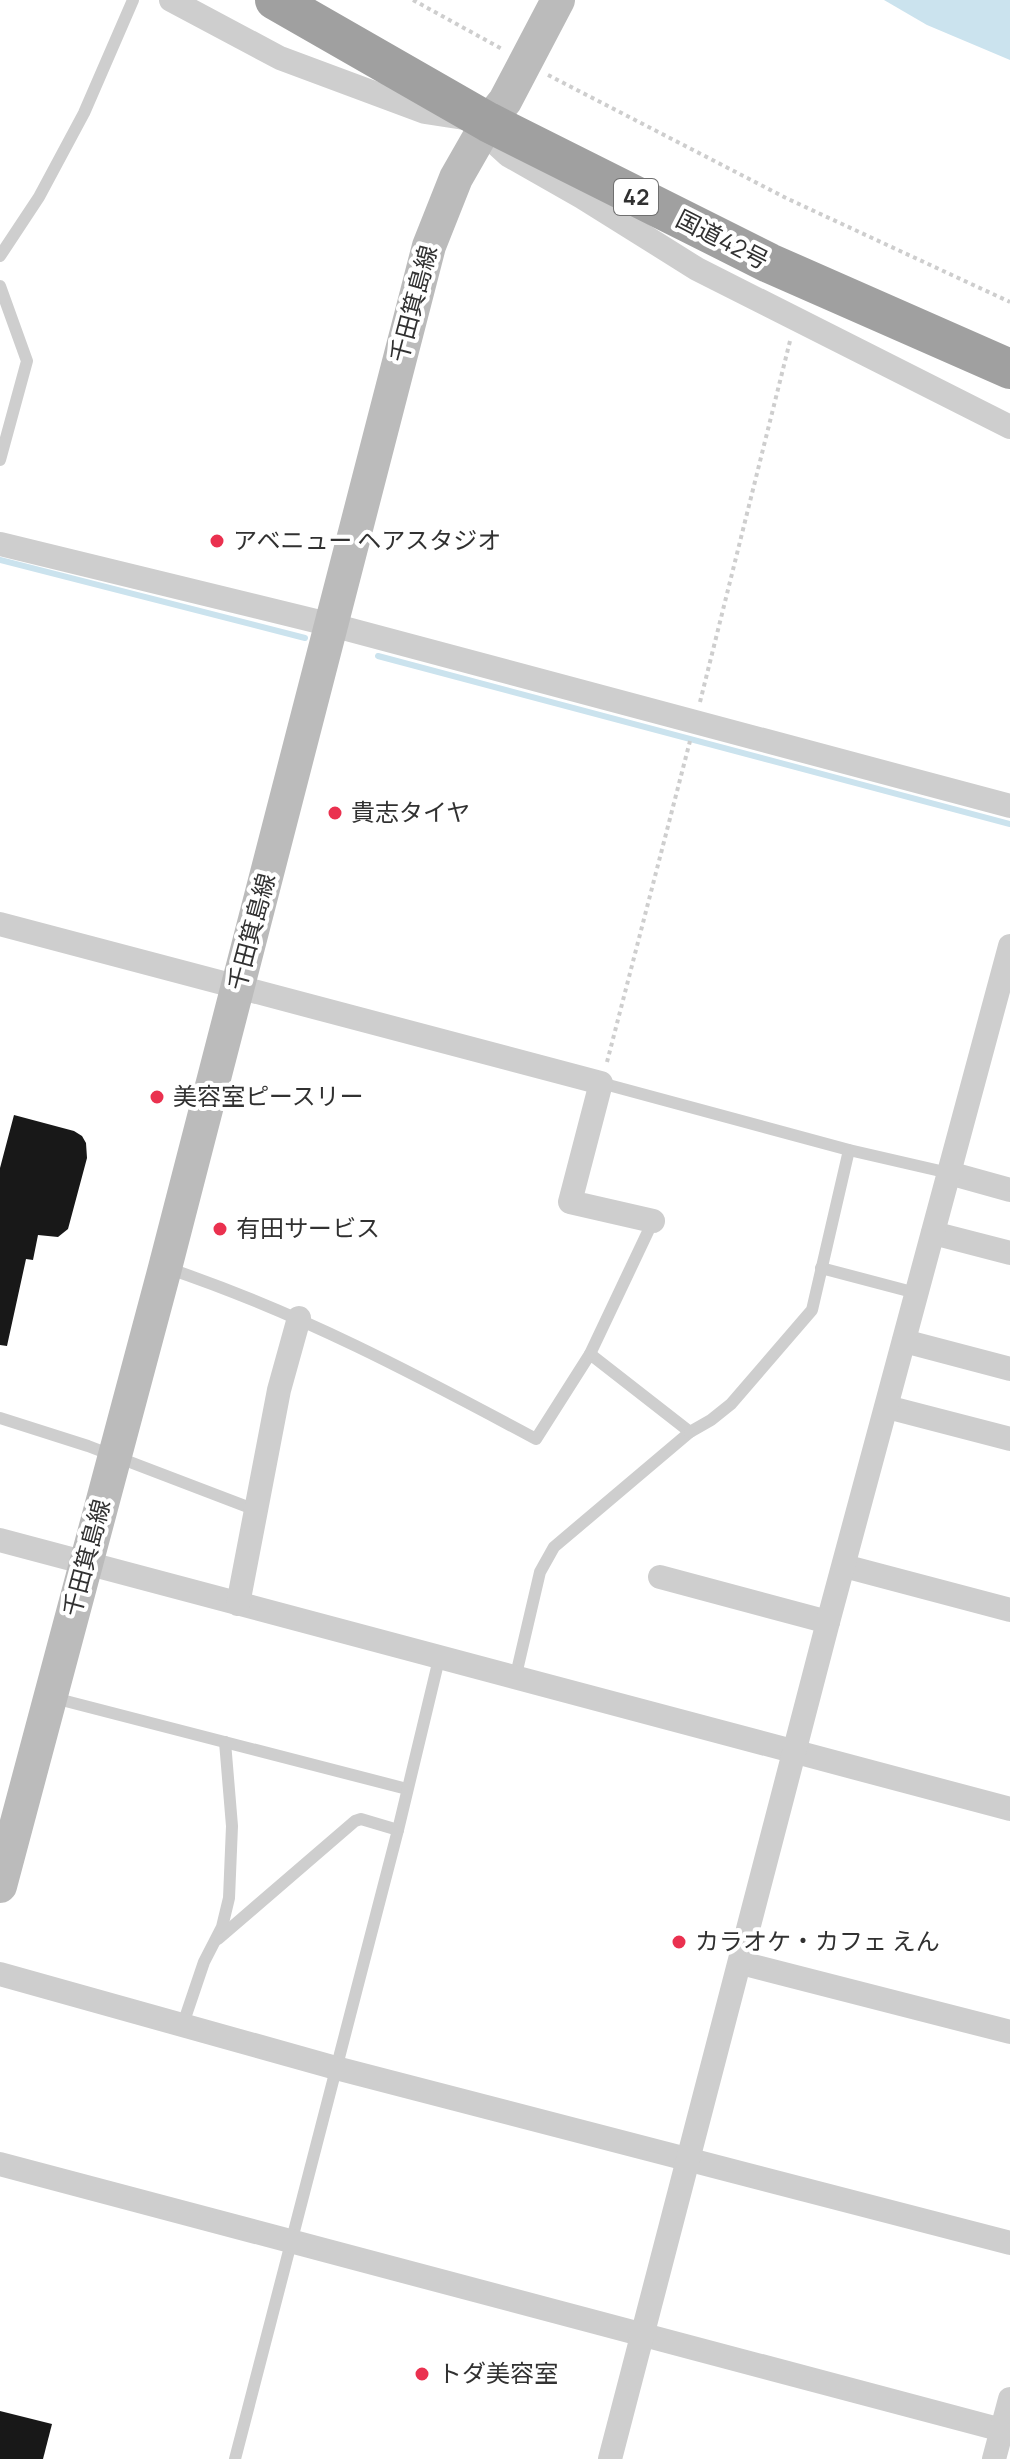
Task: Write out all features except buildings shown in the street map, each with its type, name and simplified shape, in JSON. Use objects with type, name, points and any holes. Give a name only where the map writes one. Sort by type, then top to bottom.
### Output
[{"type":"highway","name":"国道42号","points":[[275,0],[769,263],[1010,369]]},
{"type":"main road","name":"千田箕島線","points":[[0,1886],[165,1268],[429,246],[456,178],[558,0]]},
{"type":"street","points":[[171,0],[295,63],[425,112],[492,118],[508,155],[697,269],[1010,427]]},
{"type":"street","points":[[0,544],[332,625],[1010,806]]},
{"type":"street","points":[[0,924],[601,1083],[570,1202],[653,1221]]},
{"type":"street","points":[[610,2459],[828,1622],[1010,946]]},
{"type":"street","points":[[949,1173],[1010,1190]]},
{"type":"street","points":[[933,1233],[1010,1253]]},
{"type":"street","points":[[238,1604],[279,1390],[299,1318]]},
{"type":"street","points":[[904,1341],[1010,1369]]},
{"type":"street","points":[[887,1407],[1010,1439]]},
{"type":"street","points":[[0,1540],[1010,1809]]},
{"type":"street","points":[[844,1566],[1010,1610]]},
{"type":"street","points":[[660,1577],[828,1622]]},
{"type":"street","points":[[741,1963],[1010,2032]]},
{"type":"street","points":[[0,1974],[336,2068],[1010,2243]]},
{"type":"street","points":[[0,2164],[1006,2431]]},
{"type":"street","points":[[994,2459],[1006,2431],[1010,2399]]},
{"type":"lane","points":[[0,256],[39,197],[84,113],[133,0]]},
{"type":"lane","points":[[0,286],[4,305],[27,361],[0,460]]},
{"type":"lane","points":[[601,1083],[849,1150],[949,1173]]},
{"type":"lane","points":[[515,1679],[540,1572],[554,1547],[690,1432],[731,1404],[806,1319],[816,1297],[849,1150]]},
{"type":"lane","points":[[165,1268],[299,1318],[406,1369],[536,1439],[590,1354],[653,1221]]},
{"type":"lane","points":[[821,1268],[916,1293]]},
{"type":"lane","points":[[590,1354],[690,1432]]},
{"type":"lane","points":[[0,1418],[88,1446],[258,1511]]},
{"type":"lane","points":[[235,2459],[398,1830],[439,1659]]},
{"type":"lane","points":[[50,1697],[407,1789]]},
{"type":"lane","points":[[183,2024],[204,1962],[226,1914],[232,1826],[225,1742]]},
{"type":"lane","points":[[215,1941],[355,1821],[361,1819],[398,1830]]},
{"type":"path","points":[[413,0],[502,50]]},
{"type":"path","points":[[541,71],[786,198],[1010,302]]},
{"type":"water","points":[[884,0],[1010,0],[1010,60],[927,25]]},
{"type":"waterway","points":[[0,560],[305,638]]},
{"type":"waterway","points":[[378,656],[1010,824]]},
{"type":"place","name":"アベニュー ヘアスタジオ","points":[[217,541]]},
{"type":"place","name":"貴志タイヤ","points":[[335,813]]},
{"type":"place","name":"美容室ピースリー","points":[[157,1097]]},
{"type":"place","name":"有田サービス","points":[[220,1229]]},
{"type":"place","name":"カラオケ・カフェ えん","points":[[679,1942]]},
{"type":"place","name":"トダ美容室","points":[[422,2374]]}]
